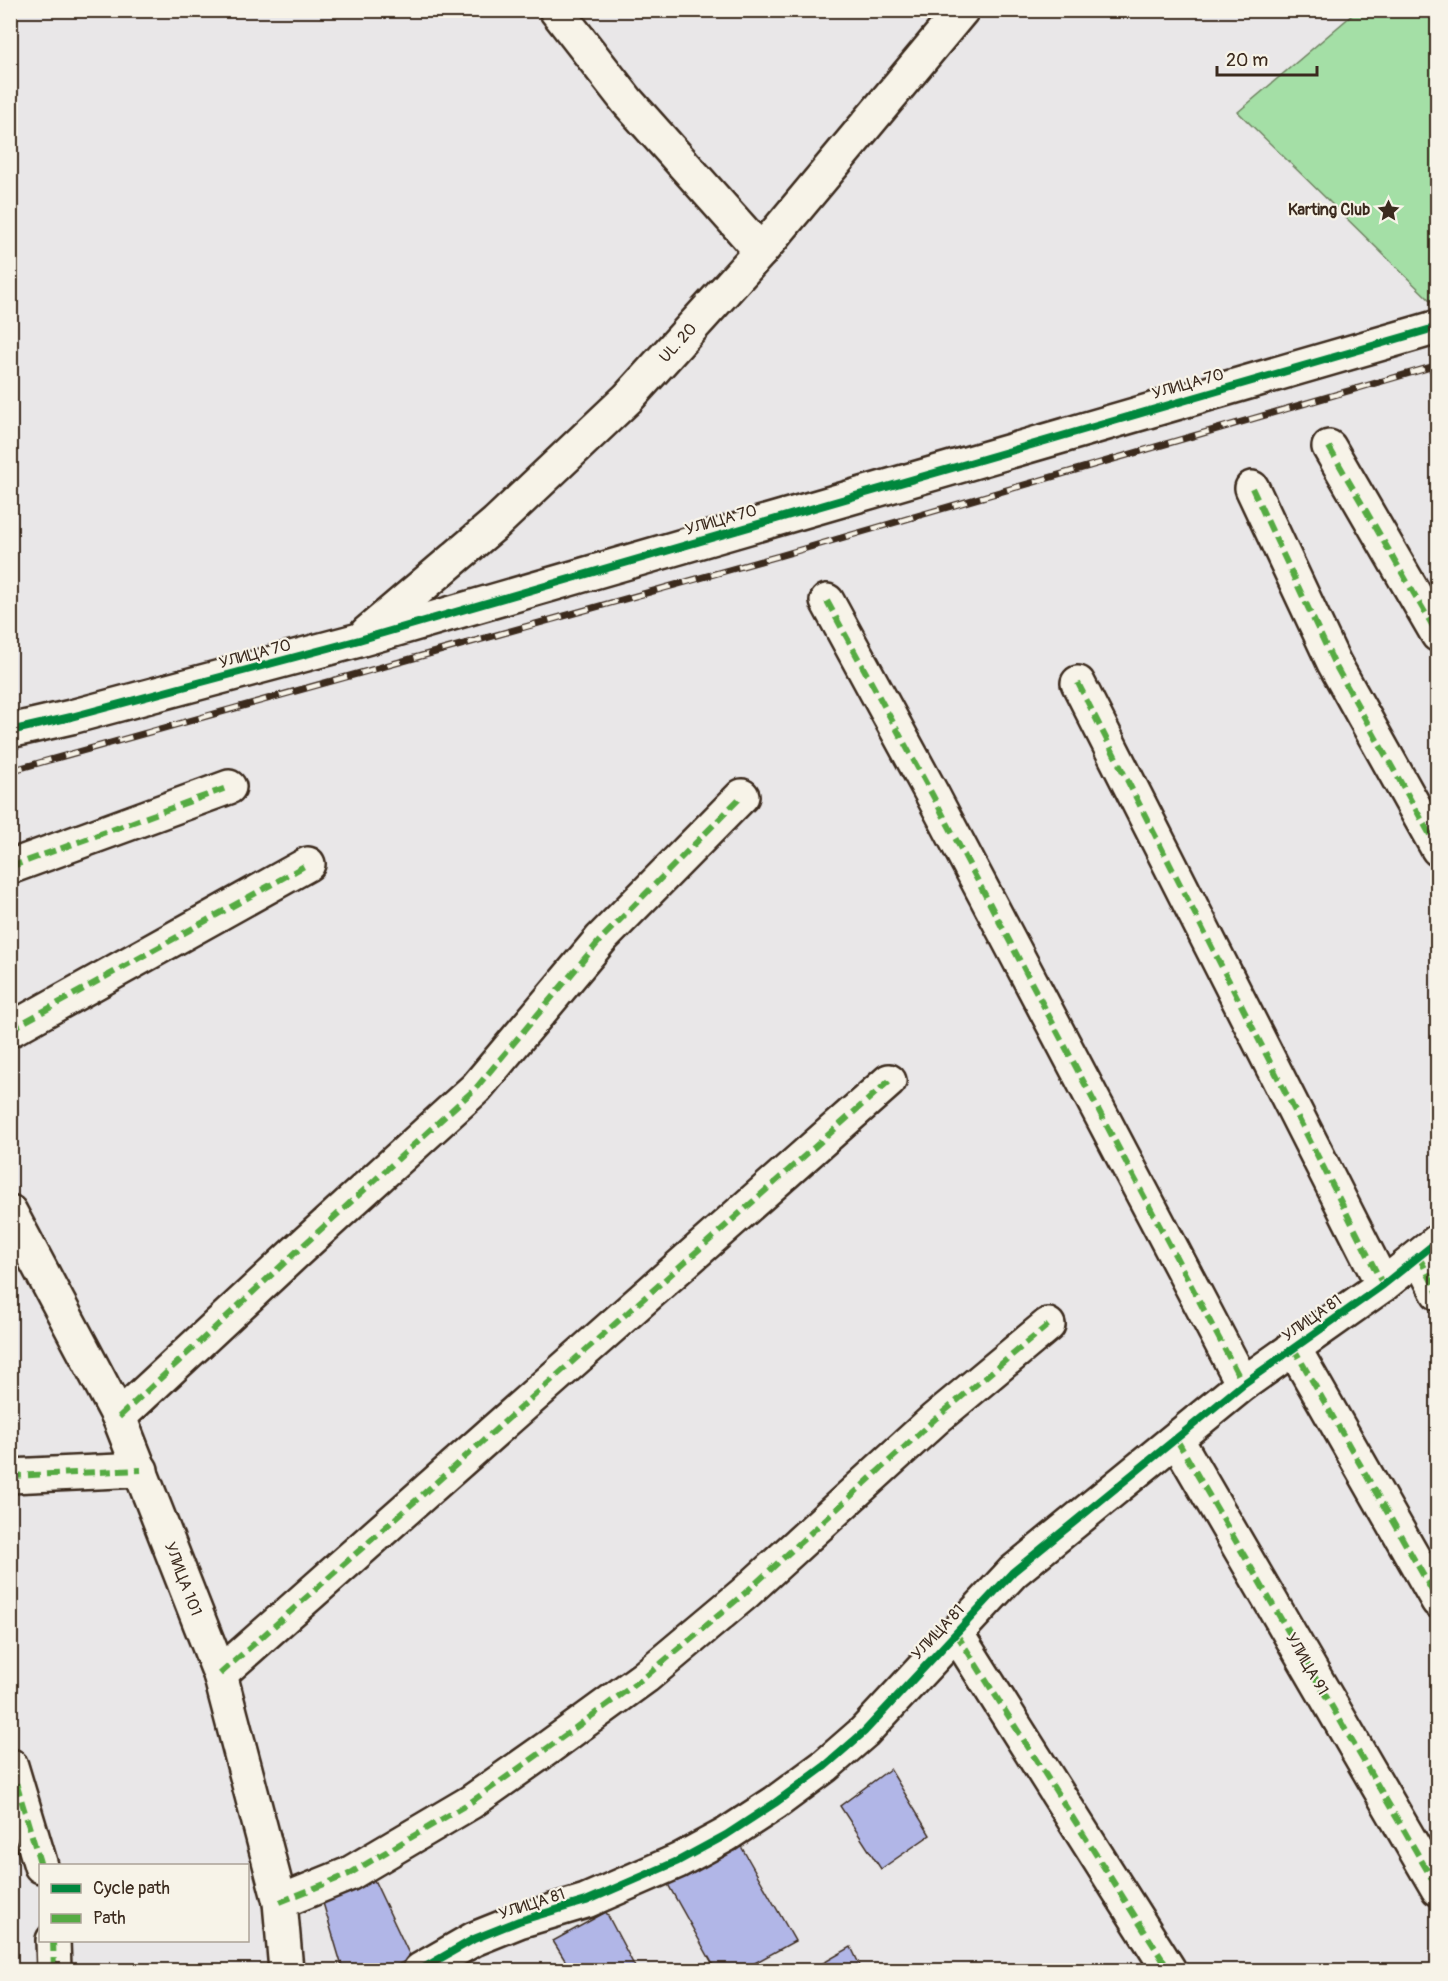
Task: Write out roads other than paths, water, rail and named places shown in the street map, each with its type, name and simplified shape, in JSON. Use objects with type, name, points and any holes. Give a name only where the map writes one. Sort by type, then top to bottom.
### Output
[{"type":"street","points":[[556,10],[627,101],[761,251]]},
{"type":"street","name":"UL. 20","points":[[359,640],[496,523],[628,398],[761,251],[962,10]]},
{"type":"street","name":"УЛИЦА 70","points":[[10,731],[71,717],[359,640],[1437,327]]},
{"type":"street","points":[[1329,447],[1437,635]]},
{"type":"street","points":[[1252,488],[1334,663],[1437,849]]},
{"type":"street","points":[[827,601],[933,796],[1243,1384]]},
{"type":"street","points":[[1078,683],[1383,1285]]},
{"type":"street","points":[[10,867],[229,787]]},
{"type":"street","points":[[119,1417],[476,1088],[601,939],[742,796]]},
{"type":"street","points":[[10,1030],[308,864]]},
{"type":"street","points":[[220,1674],[889,1081]]},
{"type":"street","name":"УЛИЦА 101","points":[[10,1212],[119,1417],[220,1674],[280,1902],[286,1971]]},
{"type":"street","points":[[1428,1249],[1437,1293]]},
{"type":"street","name":"УЛИЦА 81","points":[[420,1971],[474,1939],[519,1921],[586,1901],[632,1883],[726,1835],[775,1803],[825,1766],[864,1732],[1013,1572],[1243,1384],[1383,1285],[1428,1249]]},
{"type":"street","points":[[280,1902],[349,1874],[471,1802],[645,1677],[745,1593],[935,1419],[1048,1325]]},
{"type":"street","points":[[1293,1347],[1437,1601]]},
{"type":"street","name":"УЛИЦА 91","points":[[1177,1440],[1437,1889]]},
{"type":"street","points":[[10,1476],[141,1470]]},
{"type":"street","points":[[956,1633],[1169,1971]]},
{"type":"street","points":[[11,1766],[40,1864]]},
{"type":"street","points":[[53,1942],[54,1971]]},
{"type":"railway","points":[[10,771],[779,556],[1438,365]]},
{"type":"place","name":"Karting Club","points":[[1388,210]]}]
